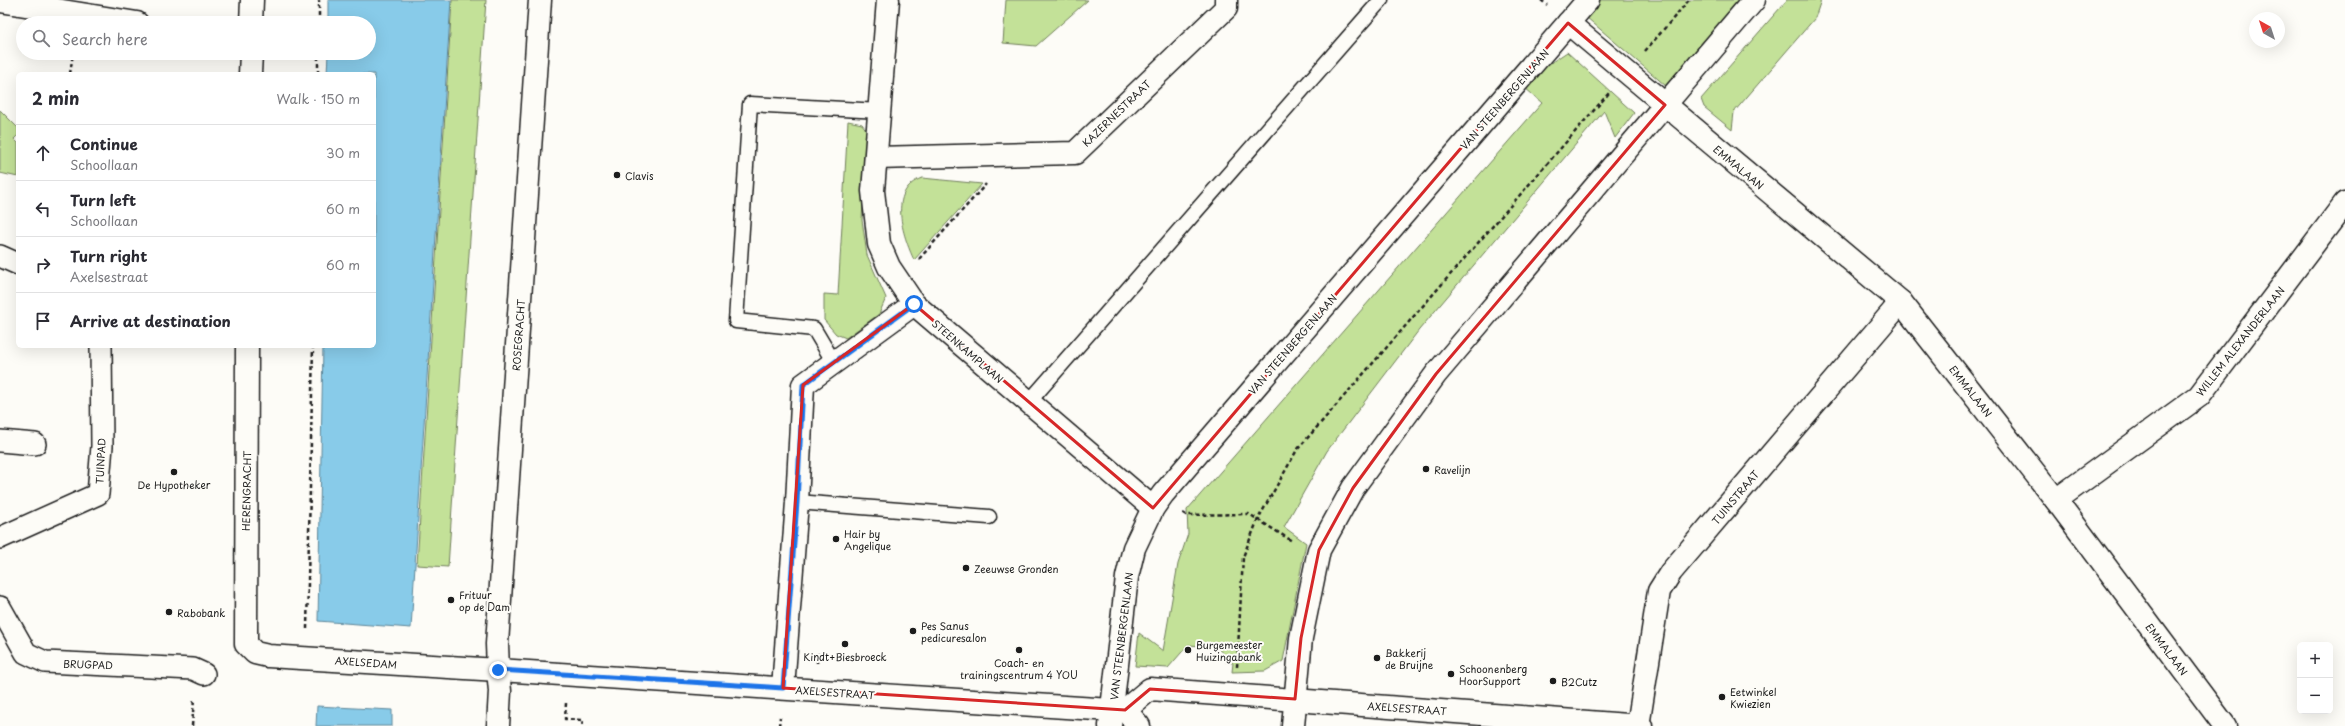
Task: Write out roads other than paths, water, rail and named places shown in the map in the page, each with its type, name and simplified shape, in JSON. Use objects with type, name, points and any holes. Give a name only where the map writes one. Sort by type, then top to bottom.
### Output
[{"type":"street","points":[[251,16],[252,0]]},
{"type":"street","name":"ROSEGRACHT","points":[[498,726],[500,691],[497,644],[540,0]]},
{"type":"street","name":"STEENKAMPLAAN","points":[[888,0],[873,191],[878,244],[898,282],[914,304],[1028,403],[1158,501]]},
{"type":"street","name":"KAZERNESTRAAT","points":[[876,158],[1075,153],[1226,8],[1226,0]]},
{"type":"street","name":"VAN STEENBERGENLAAN","points":[[1116,715],[1128,578],[1134,548],[1158,501],[1588,0]]},
{"type":"street","points":[[1293,726],[1301,638],[1319,550],[1353,488],[1436,374],[1754,0]]},
{"type":"street","points":[[0,1],[93,16]]},
{"type":"street","points":[[1568,24],[1665,105]]},
{"type":"street","points":[[250,72],[251,60]]},
{"type":"street","name":"EMMALAAN","points":[[1665,105],[1901,302],[2056,500],[2225,726]]},
{"type":"street","name":"WILLEM ALEXANDERLAAN","points":[[2056,500],[2199,396],[2345,203]]},
{"type":"street","points":[[0,256],[16,263]]},
{"type":"street","name":"TUINSTRAAT","points":[[1639,726],[1659,591],[1671,572],[1901,302]]},
{"type":"street","points":[[783,688],[797,502],[803,385],[833,361],[914,304]]},
{"type":"street","name":"TUINPAD","points":[[0,538],[98,494],[102,446],[101,348]]},
{"type":"street","name":"HERENGRACHT","points":[[244,637],[247,348]]},
{"type":"street","points":[[0,441],[35,444]]},
{"type":"street","name":"BRUGPAD","points":[[0,607],[26,652],[45,662],[194,669],[204,674]]},
{"type":"street","name":"AXELSEDAM","points":[[244,637],[246,644],[250,649],[268,656],[498,670]]},
{"type":"street","name":"AXELSESTRAAT","points":[[498,670],[783,688],[1116,715],[1150,689],[1639,726]]},
{"type":"street","points":[[1116,715],[1139,726]]},
{"type":"lane","points":[[1028,403],[1380,0]]},
{"type":"lane","points":[[833,361],[814,329],[736,321],[750,104],[880,111]]},
{"type":"lane","points":[[797,502],[989,517]]},
{"type":"water","points":[[328,0],[451,0],[411,628],[318,621],[323,348],[376,348],[376,72],[327,72],[328,60],[376,60],[376,16],[328,16]]},
{"type":"water","points":[[317,706],[392,710],[392,726],[316,726]]},
{"type":"place","name":"Clavis","points":[[617,175]]},
{"type":"place","name":"Ravelijn","points":[[1426,469]]},
{"type":"place","name":"De Hypotheker","points":[[174,472]]},
{"type":"place","name":"Hair by Angelique","points":[[836,539]]},
{"type":"place","name":"Zeeuwse Gronden","points":[[966,568]]},
{"type":"place","name":"Frituur op de Dam","points":[[451,600]]},
{"type":"place","name":"Rabobank","points":[[169,612]]},
{"type":"place","name":"Pes Sanus pedicuresalon","points":[[913,631]]},
{"type":"place","name":"Kindt+Biesbroeck","points":[[845,644]]},
{"type":"place","name":"Coach- en trainingscentrum 4 YOU","points":[[1019,650]]},
{"type":"place","name":"Burgemeester Huizingabank","points":[[1188,650]]},
{"type":"place","name":"Bakkerij de Bruijne","points":[[1377,658]]},
{"type":"place","name":"Schoonenberg HoorSupport","points":[[1451,674]]},
{"type":"place","name":"B2Cutz","points":[[1553,681]]},
{"type":"place","name":"Eetwinkel Kwiezien","points":[[1722,697]]}]
